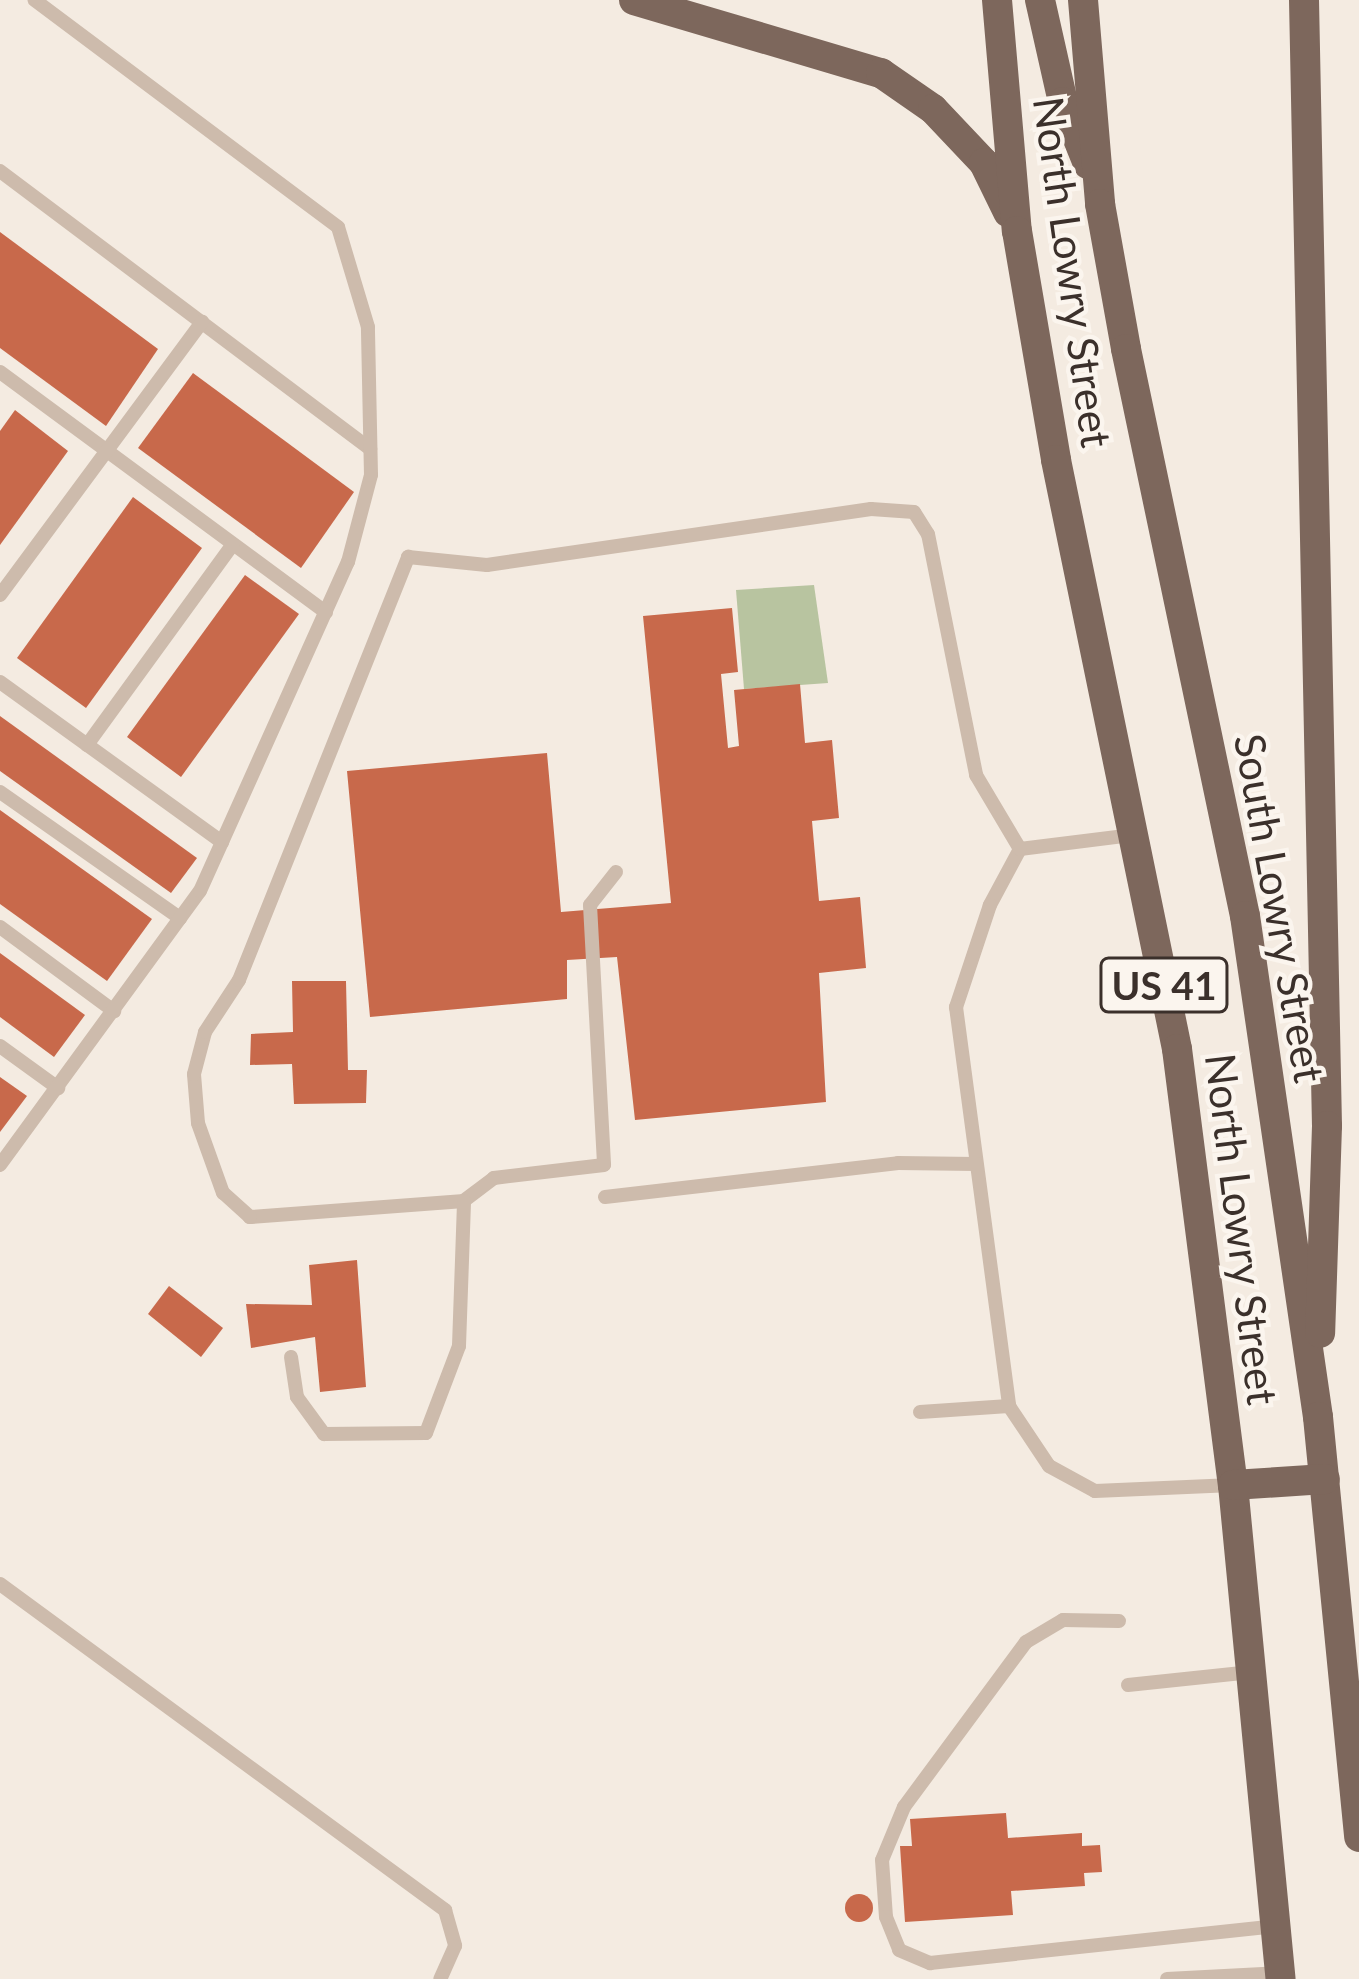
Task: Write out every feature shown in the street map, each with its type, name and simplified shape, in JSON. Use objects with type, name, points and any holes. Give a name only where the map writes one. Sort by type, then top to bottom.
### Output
[{"type":"main road","points":[[634,0],[881,73],[933,110],[984,163],[1017,231]]},
{"type":"main road","name":"North Lowry Street","points":[[997,0],[1017,231],[1177,1049],[1232,1485],[1281,1976]]},
{"type":"main road","points":[[1040,0],[1063,103],[1100,204]]},
{"type":"main road","name":"South Lowry Street","points":[[1083,0],[1100,204],[1245,916],[1318,1417],[1359,1837]]},
{"type":"main road","points":[[1304,0],[1327,1126],[1318,1417]]},
{"type":"main road","points":[[1232,1485],[1325,1479]]},
{"type":"lane","points":[[0,1165],[180,918],[222,842],[348,562],[370,449],[368,327],[338,227],[35,0]]},
{"type":"lane","points":[[0,171],[370,449]]},
{"type":"lane","points":[[0,595],[202,322]]},
{"type":"lane","points":[[0,373],[326,612]]},
{"type":"lane","points":[[616,872],[590,905],[604,1166],[494,1178],[464,1201],[250,1217],[223,1193],[198,1124],[194,1074],[408,556],[487,565],[871,508],[914,512],[928,534],[976,775],[1020,849]]},
{"type":"lane","points":[[87,745],[232,544]]},
{"type":"lane","points":[[0,682],[222,842]]},
{"type":"lane","points":[[0,792],[180,918]]},
{"type":"lane","points":[[1020,849],[1133,835]]},
{"type":"lane","points":[[1020,849],[982,924],[956,1007],[1009,1406],[1049,1466],[1095,1491],[1232,1485]]},
{"type":"lane","points":[[0,927],[114,1011]]},
{"type":"lane","points":[[0,1046],[58,1088]]},
{"type":"lane","points":[[605,1197],[898,1163],[976,1164]]},
{"type":"lane","points":[[291,1357],[297,1397],[324,1434],[426,1433],[459,1346],[464,1201]]},
{"type":"lane","points":[[920,1412],[1009,1406]]},
{"type":"lane","points":[[0,1584],[445,1910],[455,1946],[440,1979]]},
{"type":"lane","points":[[1119,1621],[1064,1620],[1026,1642],[904,1807],[882,1859],[886,1917],[898,1950],[930,1963],[1276,1926]]},
{"type":"lane","points":[[1128,1685],[1251,1672]]},
{"type":"lane","points":[[1167,1979],[1281,1976]]},
{"type":"green space","points":[[814,585],[828,683],[744,689],[736,590]]},
{"type":"building","points":[[0,232],[158,349],[106,426],[0,348]]},
{"type":"building","points":[[193,373],[354,492],[301,568],[138,448]]},
{"type":"building","points":[[15,410],[68,451],[0,545],[0,431]]},
{"type":"building","points":[[133,497],[202,548],[86,708],[17,658]]},
{"type":"building","points":[[245,575],[299,614],[181,777],[127,737]]},
{"type":"building","points":[[732,608],[738,672],[721,674],[728,748],[739,746],[734,690],[800,684],[805,743],[832,740],[839,818],[812,821],[819,901],[860,897],[866,968],[819,973],[826,1102],[635,1120],[617,957],[567,960],[567,999],[370,1017],[347,771],[547,753],[561,912],[671,903],[643,616]]},
{"type":"building","points":[[0,716],[197,858],[171,893],[0,771]]},
{"type":"building","points":[[0,810],[152,919],[107,981],[0,904]]},
{"type":"building","points":[[0,953],[85,1015],[54,1057],[0,1017]]},
{"type":"building","points":[[292,981],[346,981],[348,1070],[367,1070],[366,1103],[294,1104],[292,1064],[250,1065],[251,1034],[293,1032]]},
{"type":"building","points":[[0,1077],[27,1096],[0,1132]]},
{"type":"building","points":[[357,1260],[366,1387],[320,1392],[315,1337],[251,1348],[246,1304],[312,1305],[309,1265]]},
{"type":"building","points":[[169,1286],[223,1328],[201,1357],[148,1314]]},
{"type":"building","points":[[1006,1813],[1008,1838],[1082,1833],[1082,1846],[1100,1845],[1102,1872],[1084,1873],[1085,1886],[1011,1891],[1013,1915],[905,1922],[900,1846],[912,1846],[910,1819]]},
{"type":"building","points":[[859,1894],[869,1898],[873,1908],[869,1918],[859,1922],[849,1918],[845,1908],[849,1898]]}]
